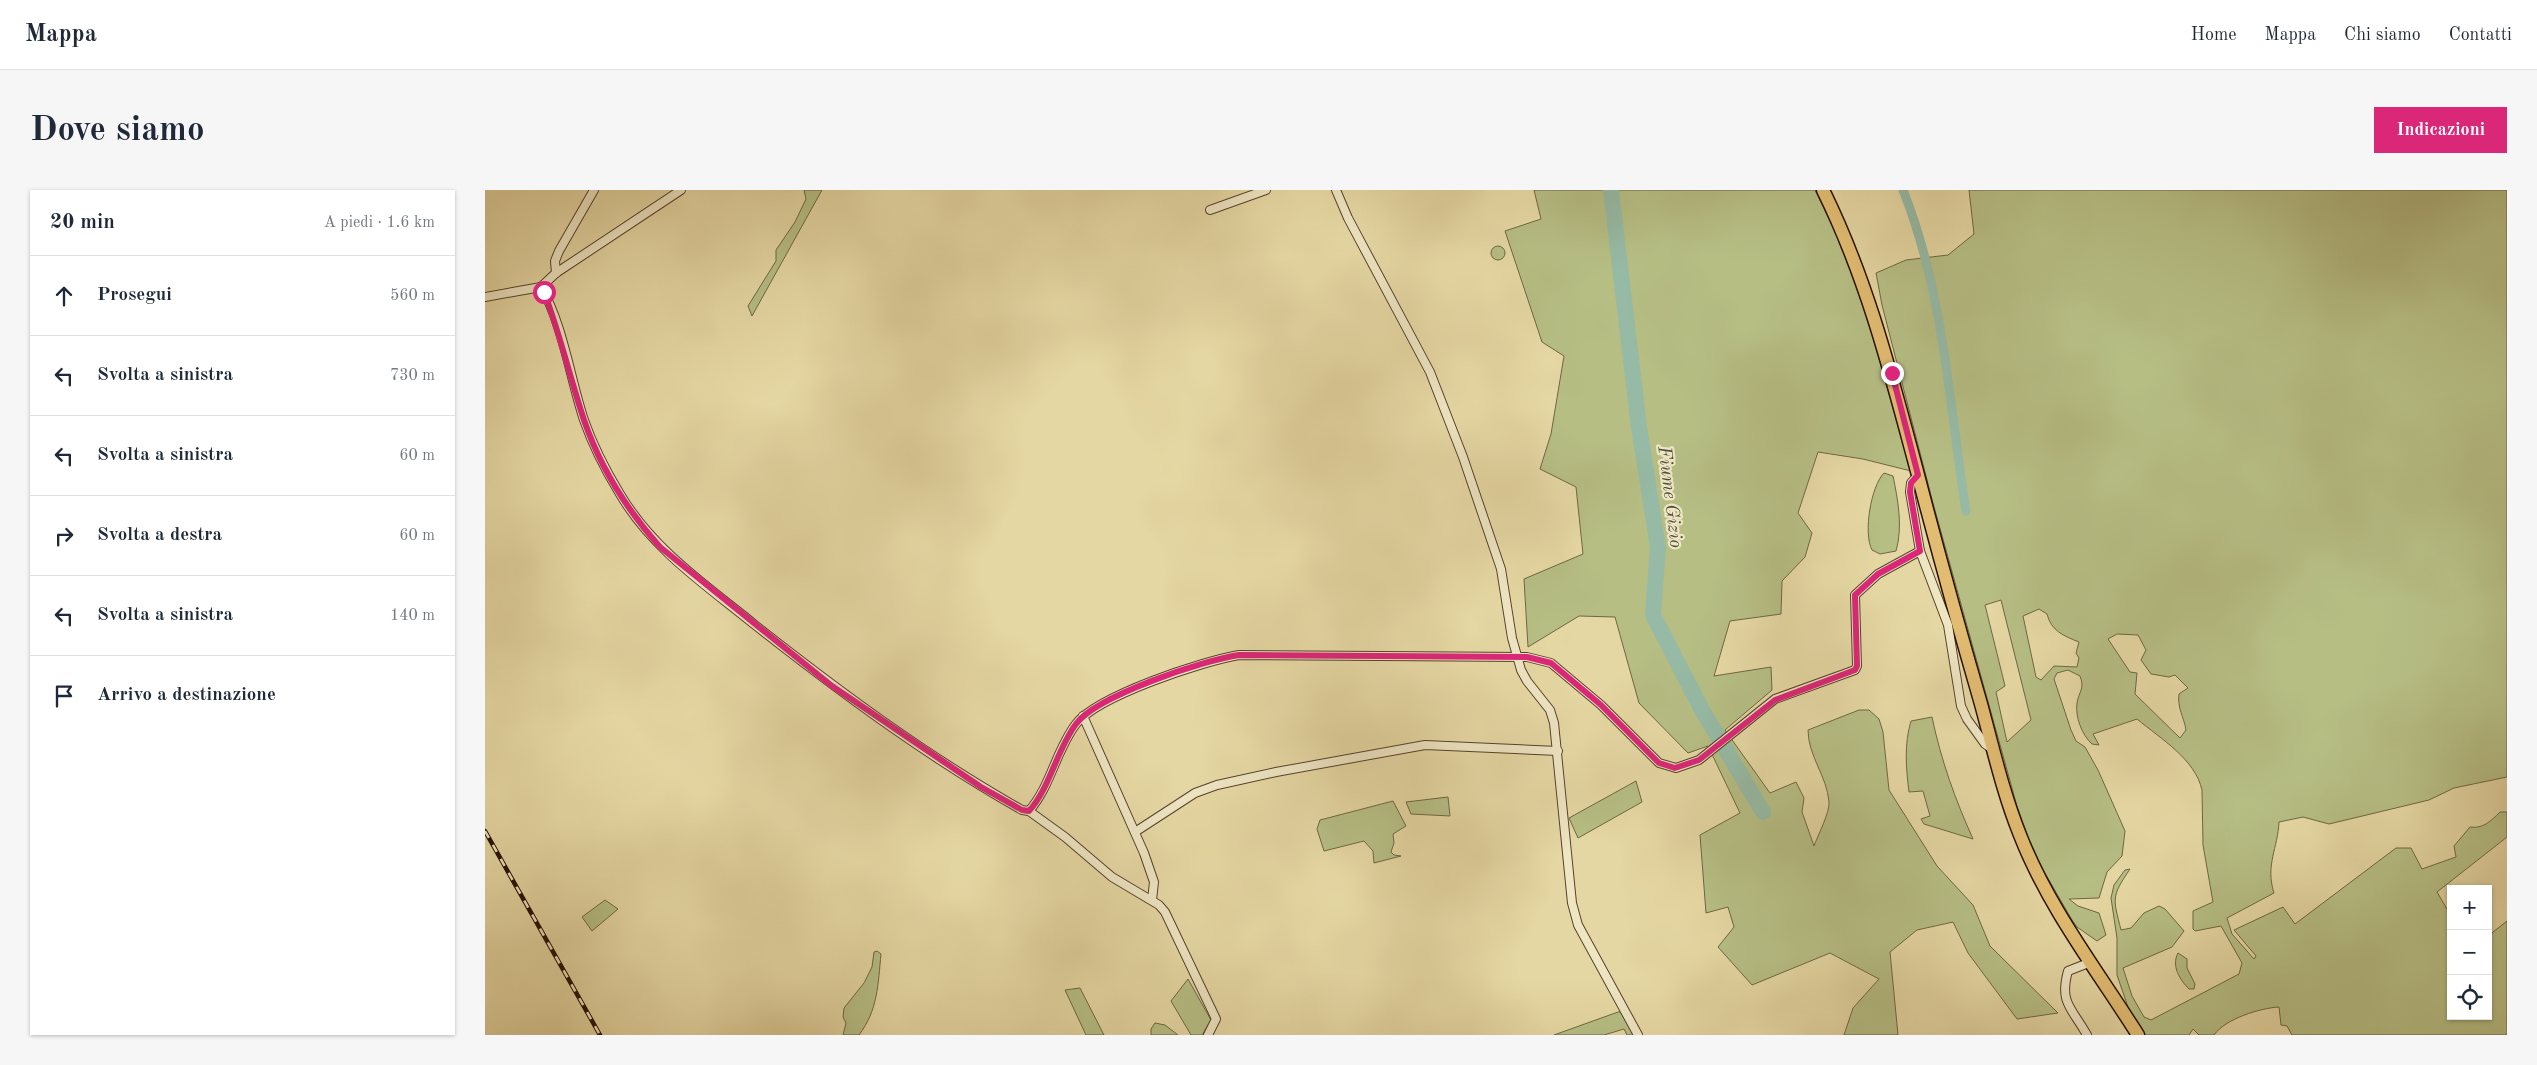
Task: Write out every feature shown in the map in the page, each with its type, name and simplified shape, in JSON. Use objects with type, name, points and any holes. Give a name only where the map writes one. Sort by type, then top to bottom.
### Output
[{"type":"main road","points":[[1823,190],[1859,272],[1892,373],[1953,624],[2020,836],[2043,884],[2138,1035]]},
{"type":"street","points":[[556,273],[555,261],[559,250],[594,190]]},
{"type":"street","points":[[485,297],[541,287],[556,273],[681,190]]},
{"type":"street","points":[[1210,210],[1266,190]]},
{"type":"street","points":[[1336,190],[1348,218],[1430,372],[1460,449],[1501,569],[1512,638],[1518,657],[1527,681],[1549,710],[1554,723],[1572,903],[1578,925],[1638,1035]]},
{"type":"street","points":[[541,287],[556,324],[584,420],[595,447],[634,516],[660,547],[832,686],[981,787],[1022,810],[1029,811],[1065,837],[1112,877],[1152,900],[1165,912],[1216,1019],[1208,1035]]},
{"type":"street","points":[[1918,475],[1911,483],[1910,492],[1920,551],[1953,624],[1961,706],[1967,719],[1985,744],[1994,750]]},
{"type":"street","points":[[1029,811],[1069,734],[1083,716],[1094,708],[1136,689],[1203,663],[1239,655],[1527,657],[1551,663],[1601,705],[1659,763],[1675,768],[1684,766],[1715,749],[1775,700],[1855,670],[1857,666],[1855,595],[1878,574],[1920,551]]},
{"type":"street","points":[[1083,716],[1135,832],[1154,882],[1152,900]]},
{"type":"street","points":[[1135,832],[1195,793],[1217,785],[1276,772],[1425,745],[1558,751]]},
{"type":"street","points":[[2087,1035],[2064,998],[2064,990],[2068,971],[2091,962]]},
{"type":"green space","points":[[804,190],[822,190],[752,316],[748,306],[776,261],[776,250],[795,222],[806,199]]},
{"type":"green space","points":[[1534,190],[1815,190],[1841,244],[1869,323],[1911,471],[1863,459],[1818,452],[1798,513],[1812,533],[1805,557],[1782,581],[1781,614],[1730,621],[1714,676],[1771,667],[1772,690],[1725,730],[1770,793],[1796,782],[1804,798],[1802,812],[1814,846],[1826,817],[1829,802],[1825,783],[1811,749],[1808,730],[1859,710],[1869,710],[1879,719],[1883,732],[1889,790],[1937,866],[1973,905],[1990,946],[2058,1013],[2017,1019],[1968,953],[1953,922],[1917,930],[1890,952],[1898,1035],[1844,1035],[1853,1008],[1879,979],[1830,953],[1752,985],[1718,947],[1734,927],[1728,907],[1706,913],[1700,835],[1740,813],[1708,746],[1688,753],[1639,703],[1615,617],[1579,616],[1528,647],[1524,579],[1583,554],[1576,487],[1540,469],[1551,434],[1564,356],[1542,342],[1505,231],[1541,219]]},
{"type":"green space","points":[[1969,190],[2507,190],[2507,777],[2454,788],[2429,800],[2329,824],[2303,817],[2279,822],[2271,865],[2274,893],[2227,918],[2232,934],[2254,959],[2256,956],[2234,930],[2283,907],[2295,924],[2396,848],[2411,848],[2422,869],[2456,857],[2454,846],[2470,827],[2483,826],[2500,812],[2507,812],[2507,837],[2437,892],[2447,909],[2447,1020],[2492,1020],[2492,933],[2507,921],[2507,1035],[2292,1035],[2287,1026],[2281,1025],[2279,1007],[2234,1019],[2219,1029],[2214,1035],[2199,1035],[2193,1029],[2189,1035],[2145,1035],[2128,1007],[2117,975],[2117,938],[2111,898],[2114,885],[2125,870],[2130,869],[2119,886],[2115,898],[2121,930],[2131,928],[2144,913],[2159,906],[2165,909],[2184,931],[2172,947],[2123,968],[2132,996],[2144,1017],[2151,1020],[2239,974],[2242,963],[2221,926],[2195,931],[2193,929],[2193,911],[2213,902],[2203,845],[2202,790],[2198,779],[2185,759],[2137,719],[2093,734],[2099,745],[2092,744],[2082,731],[2078,720],[2077,703],[2082,687],[2080,676],[2068,670],[2057,673],[2054,679],[2071,730],[2076,741],[2085,747],[2098,770],[2125,831],[2122,856],[2107,872],[2099,898],[2069,899],[2078,906],[2099,913],[2106,935],[2097,941],[2077,927],[2042,868],[2029,840],[2017,806],[1933,503],[1882,305],[1876,273],[1906,260],[1948,255],[1974,234]],"holes":[[[2001,600],[2031,720],[2007,742],[1996,692],[2005,686],[1985,605]],[[2039,609],[2047,614],[2055,629],[2079,642],[2076,653],[2079,658],[2077,667],[2054,666],[2041,680],[2036,677],[2023,616]],[[2117,634],[2138,635],[2146,650],[2141,660],[2151,674],[2169,677],[2175,675],[2188,688],[2179,694],[2180,708],[2186,730],[2180,738],[2135,694],[2137,673],[2130,672],[2108,639]]]},
{"type":"green space","points":[[1498,246],[1503,248],[1505,253],[1503,258],[1498,260],[1493,258],[1491,253],[1493,248]]},
{"type":"green space","points":[[1884,473],[1893,476],[1898,504],[1899,533],[1896,551],[1880,554],[1872,550],[1869,542],[1868,522],[1875,488]]},
{"type":"green space","points":[[1932,717],[1949,779],[1973,839],[1924,824],[1921,819],[1930,816],[1923,791],[1909,792],[1906,765],[1911,721]]},
{"type":"green space","points":[[1636,781],[1642,802],[1578,838],[1569,818]]},
{"type":"green space","points":[[1448,797],[1450,816],[1411,814],[1406,802]]},
{"type":"green space","points":[[1393,801],[1406,826],[1393,834],[1394,843],[1391,852],[1394,855],[1401,856],[1374,863],[1373,851],[1364,841],[1324,851],[1317,829],[1320,820]]},
{"type":"green space","points":[[605,900],[618,909],[592,931],[582,917]]},
{"type":"green space","points":[[877,951],[881,954],[879,976],[874,1006],[870,1016],[859,1035],[843,1035],[846,1023],[843,1017],[844,1008],[864,983],[872,967],[874,952]]},
{"type":"green space","points":[[2178,953],[2187,959],[2187,968],[2195,984],[2194,989],[2189,989],[2177,972],[2175,963]]},
{"type":"green space","points":[[1188,979],[1211,1020],[1202,1035],[1191,1035],[1171,1001]]},
{"type":"green space","points":[[1080,988],[1104,1035],[1086,1035],[1065,990]]},
{"type":"green space","points":[[1618,1012],[1623,1012],[1634,1035],[1627,1035],[1624,1029],[1604,1035],[1554,1035]]},
{"type":"green space","points":[[1155,1023],[1165,1025],[1178,1035],[1151,1035],[1151,1029]]},
{"type":"waterway","name":"Fiume Gizio","points":[[1611,190],[1639,427],[1658,547],[1653,615],[1702,710],[1763,812]]},
{"type":"waterway","points":[[1903,190],[1928,268],[1936,308],[1966,511]]},
{"type":"railway","points":[[485,831],[600,1035]]},
{"type":"route","points":[[544,292],[556,324],[584,420],[595,447],[621,495],[639,523],[660,547],[677,563],[832,686],[981,787],[1022,810],[1029,811],[1034,805],[1069,734],[1083,716],[1094,708],[1136,689],[1203,663],[1239,655],[1282,653],[1465,658],[1527,657],[1551,663],[1575,686],[1601,705],[1659,763],[1675,768],[1699,760],[1751,721],[1775,700],[1789,693],[1855,670],[1857,666],[1855,595],[1892,564],[1920,551],[1910,492],[1911,483],[1918,475],[1892,373]]}]
